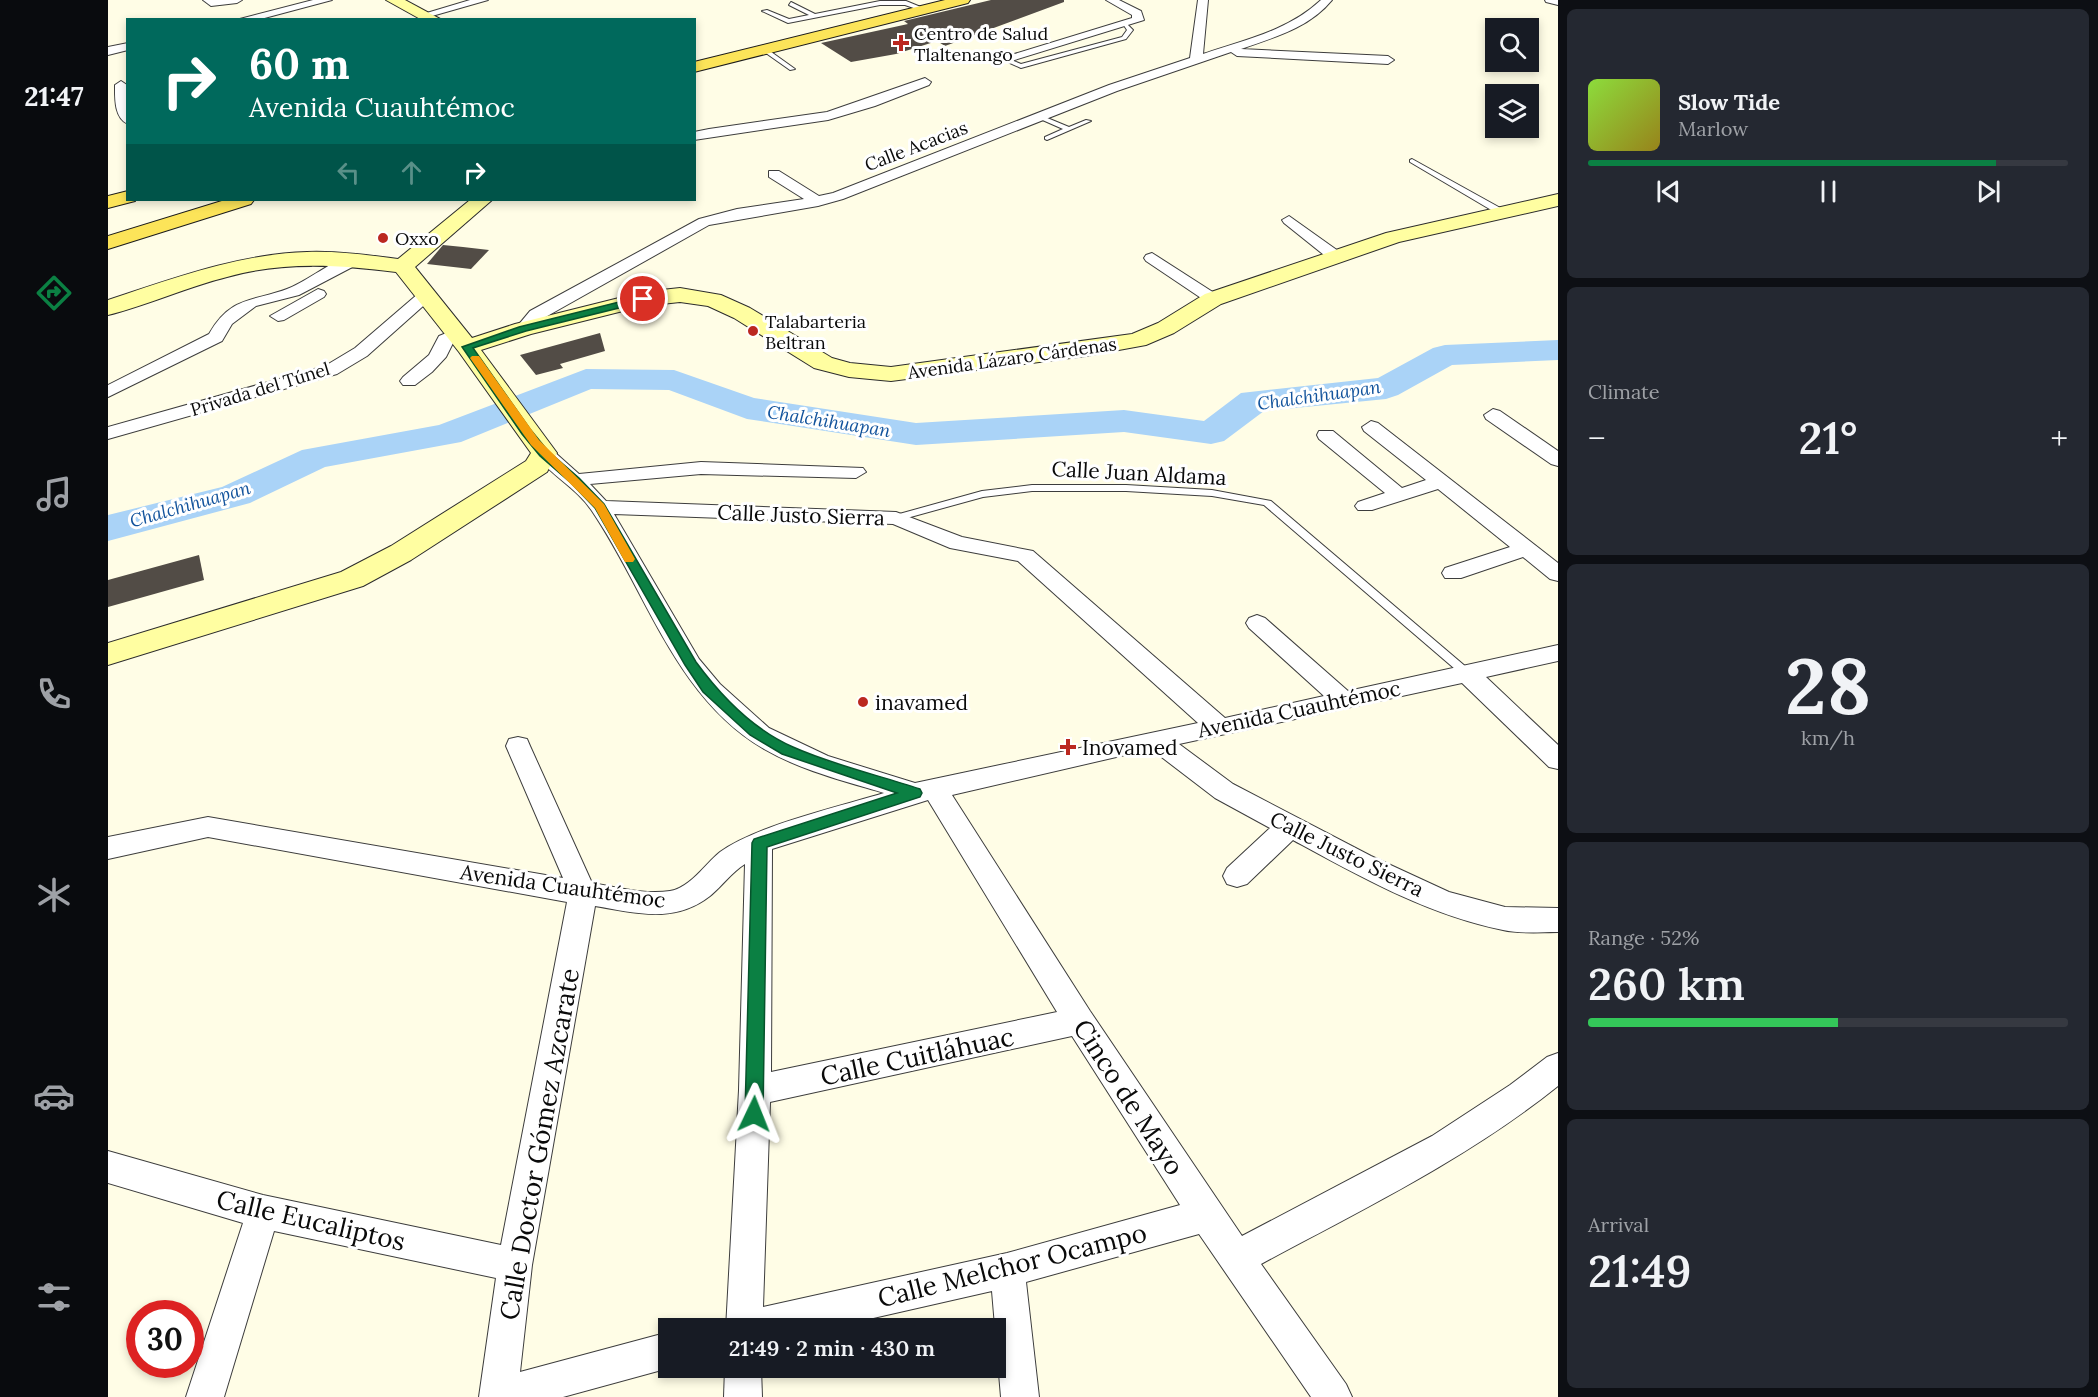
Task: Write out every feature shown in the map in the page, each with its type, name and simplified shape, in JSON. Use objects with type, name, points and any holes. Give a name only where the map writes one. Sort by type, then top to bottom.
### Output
[{"type":"main road","points":[[696,58],[924,5],[963,0]]},
{"type":"main road","points":[[696,67],[765,50],[924,5]]},
{"type":"main road","points":[[108,202],[126,198]]},
{"type":"main road","points":[[108,243],[241,201]]},
{"type":"street","points":[[208,0],[211,3],[237,0]]},
{"type":"street","points":[[250,18],[327,0]]},
{"type":"street","points":[[393,0],[430,17],[483,0]]},
{"type":"street","points":[[1004,59],[1137,20],[1137,13],[1111,0]]},
{"type":"street","points":[[1196,61],[1203,0]]},
{"type":"street","name":"Calle Acacias","points":[[523,329],[536,315],[704,222],[729,214],[818,202],[1040,117],[1285,30],[1309,17],[1327,0]]},
{"type":"street","points":[[1550,0],[1558,2]]},
{"type":"street","points":[[108,51],[126,46]]},
{"type":"street","points":[[1225,52],[1307,54],[1388,60]]},
{"type":"street","points":[[696,135],[725,128],[816,119],[869,104],[925,82]]},
{"type":"street","points":[[119,85],[126,115]]},
{"type":"street","points":[[774,174],[818,202]]},
{"type":"street","name":"Avenida Lázaro Cárdenas","points":[[461,341],[523,329],[643,299],[680,295],[713,300],[742,313],[823,363],[849,370],[891,374],[1138,340],[1166,328],[1213,299],[1335,256],[1393,237],[1558,200]]},
{"type":"street","points":[[403,266],[481,201]]},
{"type":"street","points":[[1289,220],[1335,256]]},
{"type":"street","points":[[108,308],[207,275],[259,263],[294,258],[365,261],[403,266],[486,373],[535,443],[600,507],[691,665],[708,688],[755,731],[787,750],[925,791]]},
{"type":"street","points":[[1152,258],[1213,299]]},
{"type":"street","points":[[278,316],[365,261]]},
{"type":"street","points":[[108,392],[216,337],[225,321],[250,303],[293,292],[365,261]]},
{"type":"street","name":"Privada del Túnel","points":[[108,433],[331,370],[361,352],[425,296]]},
{"type":"street","points":[[409,381],[434,363],[442,353],[445,340],[461,341]]},
{"type":"street","points":[[1493,416],[1558,460]]},
{"type":"street","points":[[1371,427],[1558,574]]},
{"type":"street","points":[[1326,435],[1399,495]]},
{"type":"street","points":[[108,654],[352,579],[401,553],[537,466],[535,443]]},
{"type":"street","points":[[575,480],[700,468],[856,472]]},
{"type":"street","points":[[1365,506],[1441,482]]},
{"type":"street","name":"Calle Justo Sierra","points":[[600,507],[896,518],[957,543],[1025,556],[1220,728]]},
{"type":"street","points":[[1453,573],[1525,549]]},
{"type":"street","points":[[1257,623],[1344,700]]},
{"type":"street","name":"Avenida Cuauhtémoc","points":[[108,848],[208,827],[638,902],[675,903],[700,888],[730,860],[759,843],[925,791],[1155,738],[1220,728],[1558,653]]},
{"type":"street","points":[[1466,672],[1558,760]]},
{"type":"street","name":"Calle Justo Sierra","points":[[1155,738],[1224,791],[1289,827],[1443,902],[1505,919],[1558,920]]},
{"type":"street","points":[[518,746],[583,893]]},
{"type":"street","name":"Cinco de Mayo","points":[[925,791],[1206,1215],[1333,1397]]},
{"type":"street","points":[[1237,876],[1289,827]]},
{"type":"street","points":[[745,1318],[755,1090],[759,843]]},
{"type":"street","name":"Calle Doctor Gómez Azcarate","points":[[498,1397],[515,1265],[583,893]]},
{"type":"street","name":"Calle Cuitláhuac","points":[[755,1090],[1079,1022]]},
{"type":"street","points":[[1236,1258],[1443,1146],[1529,1091],[1558,1067]]},
{"type":"street","name":"Calle Eucaliptos","points":[[108,1167],[263,1212],[515,1265]]},
{"type":"street","points":[[206,1397],[263,1212]]},
{"type":"street","name":"Calle Melchor Ocampo","points":[[794,1318],[1007,1270],[1206,1215]]},
{"type":"street","points":[[1007,1270],[1020,1397]]},
{"type":"street","points":[[498,1397],[658,1353]]},
{"type":"street","points":[[743,1378],[743,1397]]},
{"type":"lane","points":[[765,11],[788,21],[880,3],[924,5]]},
{"type":"lane","points":[[791,4],[814,16]]},
{"type":"lane","points":[[765,50],[792,69]]},
{"type":"lane","points":[[1040,117],[1069,129]]},
{"type":"lane","points":[[1047,138],[1088,121]]},
{"type":"lane","points":[[1412,161],[1501,212]]},
{"type":"lane","name":"Calle Juan Aldama","points":[[896,518],[982,494],[1032,488],[1126,488],[1212,493],[1267,504],[1466,672]]},
{"type":"building","points":[[991,0],[1064,0],[1064,2],[945,46],[937,41],[896,54],[851,62],[821,43],[908,24],[904,21]]},
{"type":"building","points":[[443,245],[489,250],[471,269],[427,264]]},
{"type":"building","points":[[600,333],[605,351],[560,364],[563,368],[536,375],[520,355]]},
{"type":"building","points":[[199,555],[204,580],[108,607],[108,580]]},
{"type":"waterway","name":"Chalchihuapan","points":[[108,528],[236,495],[315,458],[448,434],[586,379],[674,380],[747,408],[916,434],[1124,421],[1211,433],[1254,401],[1386,388],[1445,355],[1558,350]]},
{"type":"slow traffic","points":[[475,358],[535,443],[600,507],[629,559]]},
{"type":"place","name":"Centro de Salud Tlaltenango","points":[[901,43]]},
{"type":"place","name":"Oxxo","points":[[383,238]]},
{"type":"place","name":"Talabarteria Beltran","points":[[753,331]]},
{"type":"place","name":"inavamed","points":[[863,702]]},
{"type":"place","name":"Inovamed","points":[[1068,747]]},
{"type":"route","points":[[643,299],[523,329],[467,347],[526,432],[544,453],[575,480],[600,507],[691,665],[708,688],[755,731],[787,750],[915,793],[759,843],[754,1114]]}]
